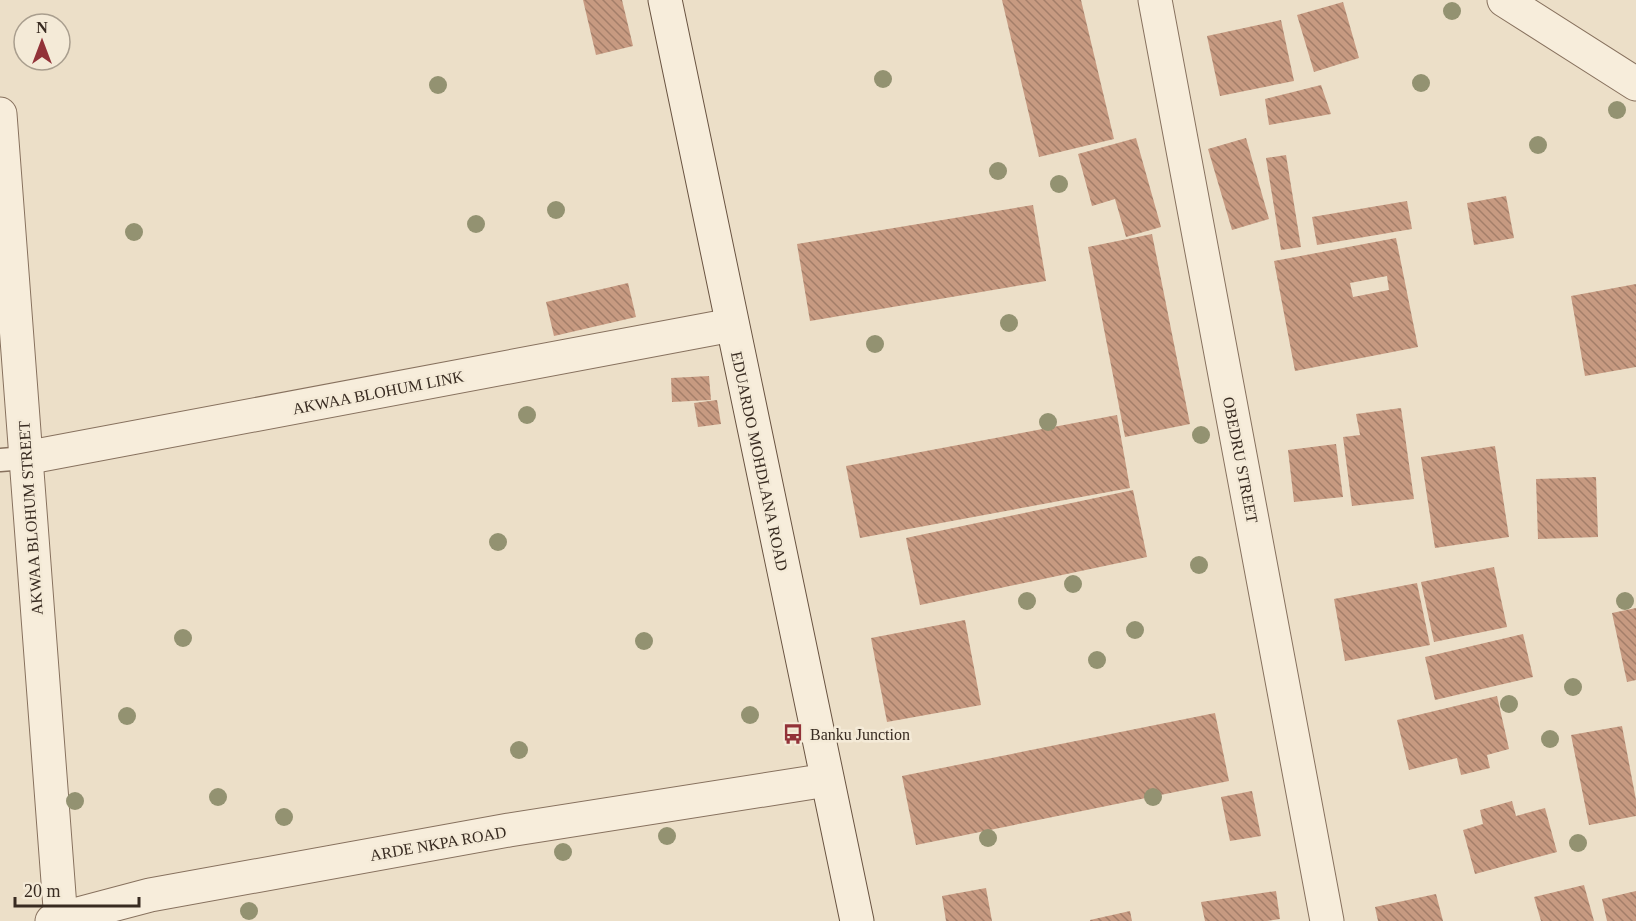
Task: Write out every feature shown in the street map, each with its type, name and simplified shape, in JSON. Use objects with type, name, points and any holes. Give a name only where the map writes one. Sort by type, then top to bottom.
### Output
[{"type":"street","name":"EDUARDO MOHDLANA ROAD","points":[[665,0],[857,921]]},
{"type":"street","name":"OBEDRU STREET","points":[[1155,0],[1328,921]]},
{"type":"street","points":[[1504,0],[1636,84]]},
{"type":"street","name":"AKWAA BLOHUM STREET","points":[[0,114],[12,459],[58,920]]},
{"type":"street","name":"AKWAA BLOHUM LINK","points":[[12,459],[732,325]]},
{"type":"street","name":"ARDE NKPA ROAD","points":[[58,920],[150,895],[197,886],[509,830],[827,780]]},
{"type":"building","points":[[583,0],[622,0],[633,46],[596,55]]},
{"type":"building","points":[[1002,0],[1081,0],[1114,139],[1039,157]]},
{"type":"building","points":[[1343,2],[1359,58],[1314,72],[1297,15]]},
{"type":"building","points":[[1281,20],[1294,81],[1220,96],[1207,36]]},
{"type":"building","points":[[1321,85],[1331,114],[1269,125],[1265,99]]},
{"type":"building","points":[[1136,138],[1161,227],[1126,237],[1115,199],[1092,206],[1078,154]]},
{"type":"building","points":[[1246,138],[1269,219],[1232,230],[1208,149]]},
{"type":"building","points":[[1286,155],[1301,247],[1281,250],[1266,158]]},
{"type":"building","points":[[1506,196],[1514,238],[1474,245],[1467,203]]},
{"type":"building","points":[[1407,201],[1412,229],[1317,245],[1312,217]]},
{"type":"building","points":[[1033,205],[1046,281],[810,321],[797,244]]},
{"type":"building","points":[[1152,234],[1190,424],[1125,437],[1088,247]]},
{"type":"building","points":[[1396,238],[1418,347],[1295,371],[1274,261]],"holes":[[[1387,276],[1389,290],[1353,297],[1350,283]]]},
{"type":"building","points":[[628,283],[636,317],[554,336],[546,302]]},
{"type":"building","points":[[1636,284],[1636,367],[1585,376],[1571,296]]},
{"type":"building","points":[[709,376],[711,400],[672,402],[671,378]]},
{"type":"building","points":[[717,400],[721,424],[698,427],[694,403]]},
{"type":"building","points":[[1401,408],[1414,499],[1352,506],[1343,437],[1360,435],[1356,414]]},
{"type":"building","points":[[1117,415],[1130,488],[860,538],[846,466]]},
{"type":"building","points":[[1336,444],[1343,497],[1294,502],[1288,450]]},
{"type":"building","points":[[1495,446],[1509,537],[1435,548],[1421,457]]},
{"type":"building","points":[[1596,477],[1598,537],[1538,539],[1536,479]]},
{"type":"building","points":[[1133,490],[1147,557],[920,605],[906,538]]},
{"type":"building","points":[[1494,567],[1507,627],[1434,642],[1421,582]]},
{"type":"building","points":[[1417,583],[1430,645],[1345,661],[1334,599]]},
{"type":"building","points":[[1636,608],[1636,680],[1627,682],[1612,613]]},
{"type":"building","points":[[965,620],[981,705],[887,722],[871,638]]},
{"type":"building","points":[[1523,634],[1533,677],[1435,700],[1425,657]]},
{"type":"building","points":[[1497,696],[1509,749],[1487,755],[1490,768],[1461,775],[1457,758],[1409,770],[1397,720]]},
{"type":"building","points":[[1215,713],[1229,781],[916,845],[902,776]]},
{"type":"building","points":[[1622,726],[1636,800],[1636,816],[1589,825],[1571,735]]},
{"type":"building","points":[[1252,791],[1261,836],[1230,841],[1221,797]]},
{"type":"building","points":[[1512,801],[1516,816],[1545,808],[1557,852],[1475,874],[1463,830],[1483,824],[1480,810]]},
{"type":"building","points":[[1584,885],[1594,921],[1541,921],[1534,897]]},
{"type":"building","points":[[986,888],[992,921],[946,921],[942,896]]},
{"type":"building","points":[[1276,891],[1280,919],[1205,921],[1201,902]]},
{"type":"building","points":[[1636,891],[1636,921],[1607,921],[1602,899]]},
{"type":"building","points":[[1436,894],[1443,921],[1378,921],[1375,907]]},
{"type":"building","points":[[1130,911],[1132,921],[1090,921],[1090,920]]},
{"type":"place","name":"Banku Junction","points":[[793,734]]}]
